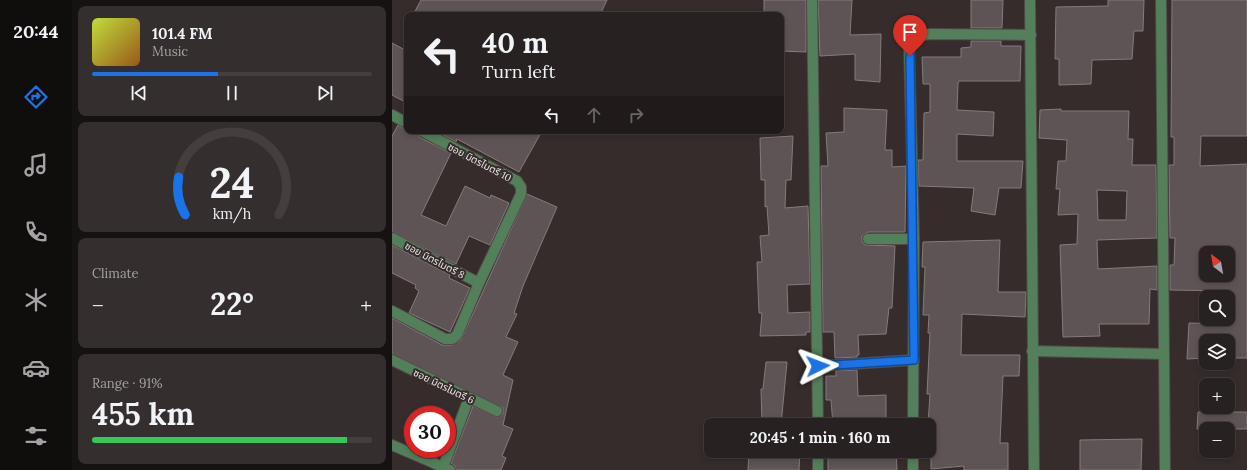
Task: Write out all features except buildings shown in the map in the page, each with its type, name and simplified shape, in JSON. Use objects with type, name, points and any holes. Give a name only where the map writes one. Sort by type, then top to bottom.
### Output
[{"type":"street","points":[[812,0],[818,418]]},
{"type":"street","points":[[1030,0],[1034,470]]},
{"type":"street","points":[[1161,0],[1165,470]]},
{"type":"street","points":[[912,418],[914,360],[914,239],[909,43],[915,36],[931,34],[1031,35]]},
{"type":"street","points":[[392,115],[404,121]]},
{"type":"street","name":"ซอย มิตรไมตรี 10","points":[[428,134],[517,181],[521,187],[521,194],[479,283]]},
{"type":"street","name":"ซอย มิตรไมตรี 8","points":[[392,238],[479,283]]},
{"type":"street","points":[[868,239],[914,239]]},
{"type":"street","points":[[392,311],[445,339],[452,339],[457,335],[479,283]]},
{"type":"street","points":[[1032,351],[1163,354]]},
{"type":"street","name":"ซอย มิตรไมตรี 6","points":[[392,360],[497,411]]},
{"type":"street","points":[[818,366],[914,360]]},
{"type":"street","points":[[392,445],[447,468],[469,398]]},
{"type":"street","points":[[818,458],[818,470]]},
{"type":"street","points":[[913,458],[914,470]]},
{"type":"route","points":[[818,366],[914,360],[910,56]]}]
